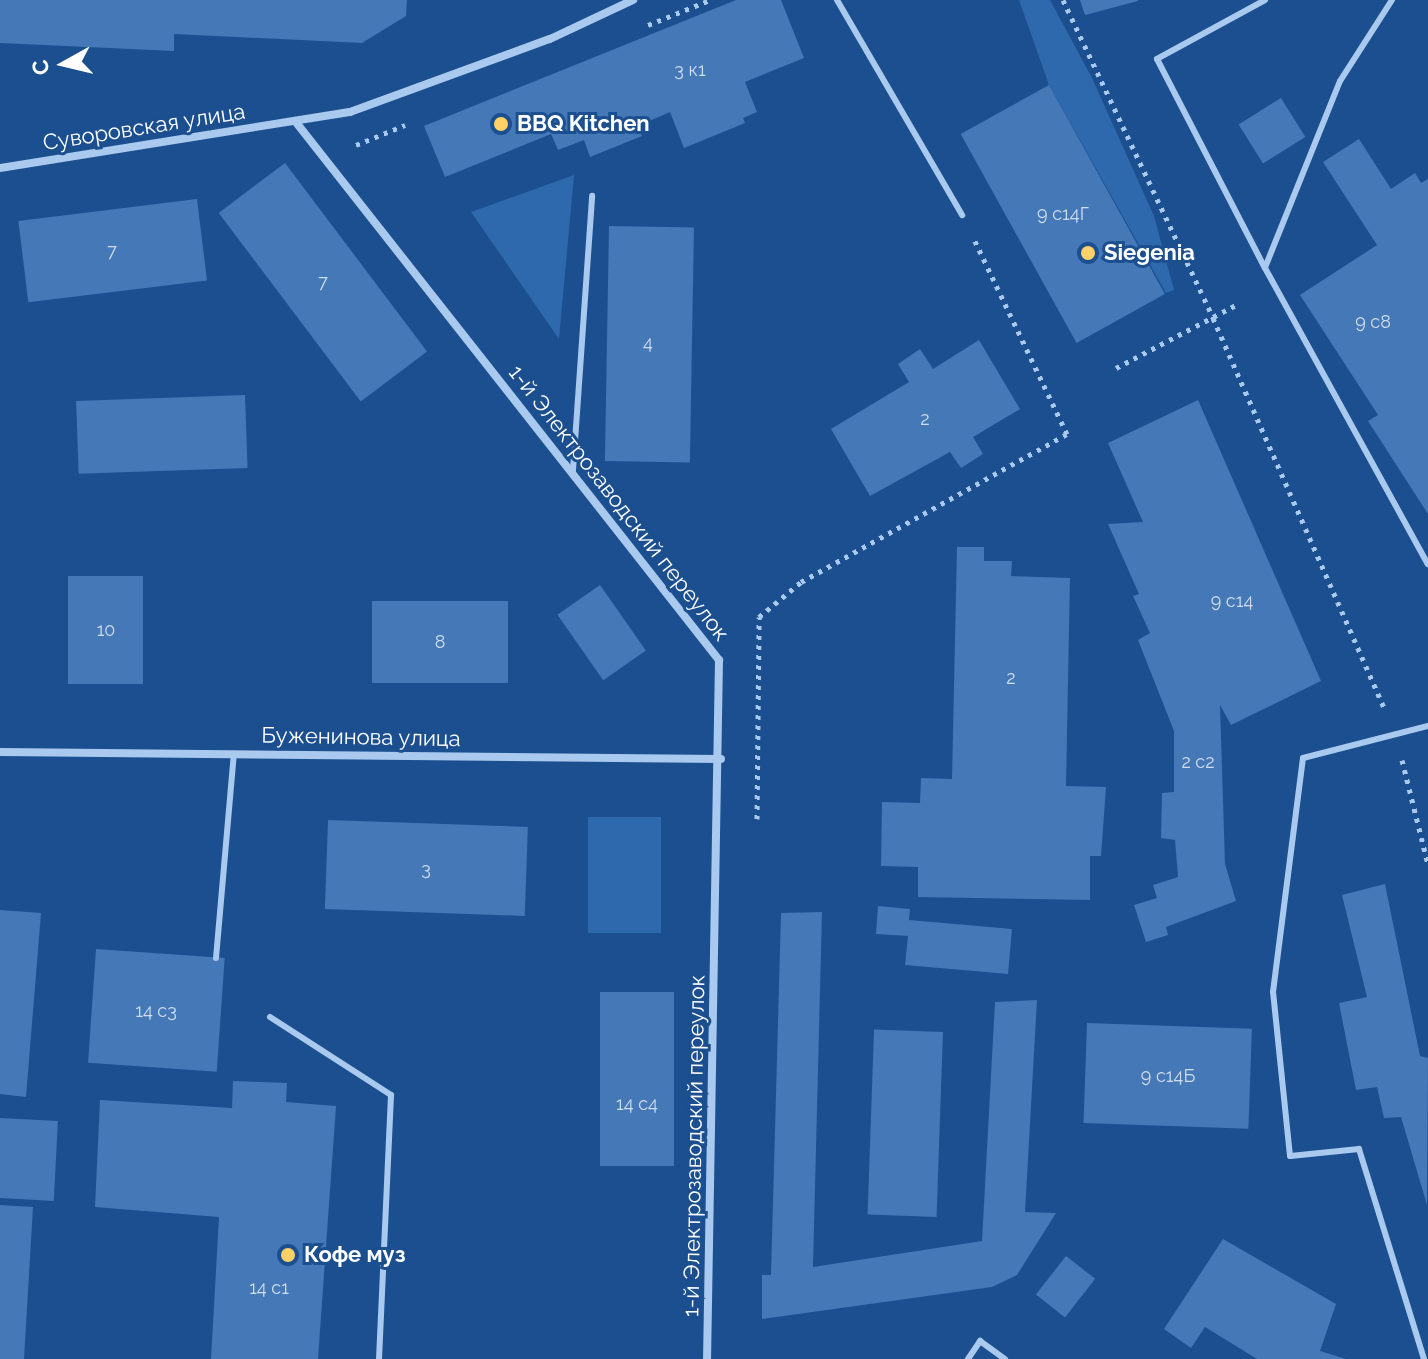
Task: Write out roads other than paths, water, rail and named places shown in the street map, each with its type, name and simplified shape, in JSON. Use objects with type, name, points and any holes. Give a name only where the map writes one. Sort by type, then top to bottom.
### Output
[{"type":"street","name":"Суворовская улица","points":[[0,168],[295,121],[421,90],[633,0]]},
{"type":"street","name":"1-й Электрозаводский переулок","points":[[295,121],[573,470],[719,660],[721,759],[707,1359]]},
{"type":"street","name":"Буженинова улица","points":[[0,752],[721,759]]},
{"type":"lane","points":[[837,0],[962,215]]},
{"type":"lane","points":[[1265,0],[1157,59],[1265,268],[1428,564]]},
{"type":"lane","points":[[1265,268],[1340,81],[1392,0]]},
{"type":"lane","points":[[573,470],[592,196]]},
{"type":"lane","points":[[1424,1359],[1359,1149],[1290,1156],[1273,992],[1303,758],[1428,726]]},
{"type":"lane","points":[[216,958],[234,754]]},
{"type":"lane","points":[[270,1017],[391,1095],[379,1359]]},
{"type":"lane","points":[[968,1359],[980,1341],[1005,1359]]},
{"type":"place","name":"BBQ Kitchen","points":[[501,124]]},
{"type":"place","name":"Siegenia","points":[[1088,253]]},
{"type":"place","name":"Кофе муз","points":[[288,1255]]}]
